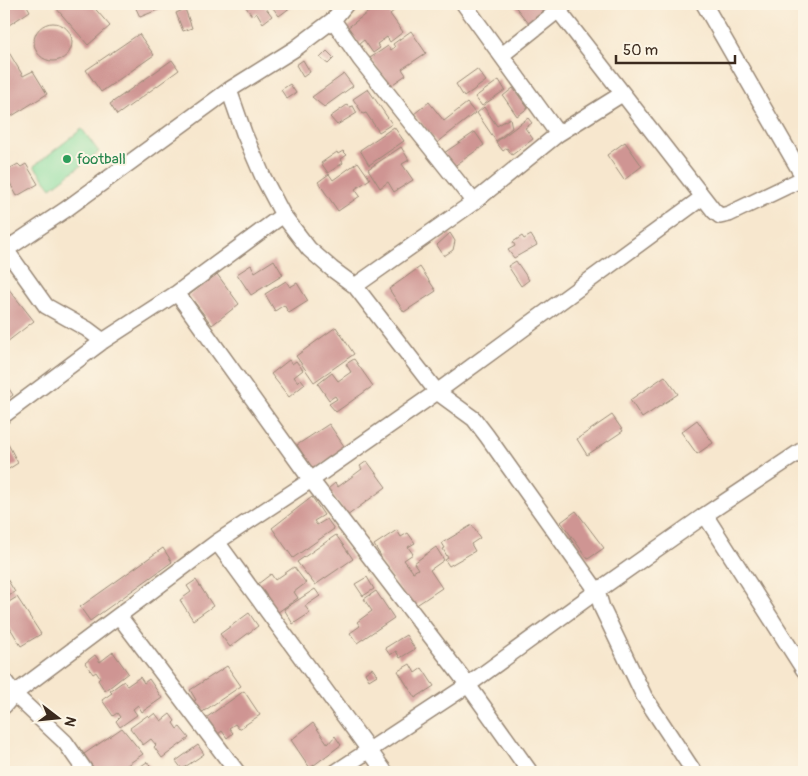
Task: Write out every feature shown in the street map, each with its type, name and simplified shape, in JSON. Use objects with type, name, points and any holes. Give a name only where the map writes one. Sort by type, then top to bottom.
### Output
[{"type":"street","points":[[103,342],[87,329],[46,306],[5,249],[65,210],[229,90],[296,48],[333,20],[346,4]]},
{"type":"street","points":[[464,4],[558,134]]},
{"type":"street","points":[[502,55],[562,7],[622,94],[714,211],[720,216],[729,214],[804,178],[704,4]]},
{"type":"street","points":[[333,20],[360,59],[474,202]]},
{"type":"street","points":[[229,90],[263,177],[283,215],[309,248],[332,270],[355,286],[437,392],[474,418],[483,430],[597,591],[602,608],[644,696],[694,772]]},
{"type":"street","points":[[355,286],[474,202],[558,134],[622,94]]},
{"type":"street","points":[[9,700],[217,542],[311,480],[437,392],[703,197]]},
{"type":"street","points":[[4,415],[103,342],[177,293],[283,215]]},
{"type":"street","points":[[177,293],[311,480],[468,685],[530,772]]},
{"type":"street","points":[[336,772],[468,685],[705,515],[804,449]]},
{"type":"street","points":[[705,515],[804,670]]},
{"type":"street","points":[[217,542],[385,772]]},
{"type":"street","points":[[119,616],[237,772]]},
{"type":"street","points":[[4,680],[9,700],[65,742],[86,772]]},
{"type":"green space","name":"football","points":[[82,129],[99,152],[51,188],[34,166]]},
{"type":"building","points":[[4,4],[26,4],[30,11],[6,27],[4,25]]},
{"type":"building","points":[[61,4],[91,4],[110,26],[88,45],[56,8]]},
{"type":"building","points":[[134,4],[163,4],[165,7],[140,17]]},
{"type":"building","points":[[251,4],[269,4],[265,7],[272,16],[263,23],[257,13],[252,16],[246,7]]},
{"type":"building","points":[[270,4],[295,4],[279,16]]},
{"type":"building","points":[[379,4],[391,4],[395,10],[390,14],[403,32],[390,42],[387,37],[377,44],[380,48],[373,53],[364,40],[359,44],[347,28]]},
{"type":"building","points":[[513,4],[543,4],[539,7],[545,14],[530,25]]},
{"type":"building","points":[[185,9],[192,28],[183,31],[176,13]]},
{"type":"building","points":[[53,23],[66,29],[72,42],[66,55],[53,61],[40,55],[34,42],[40,29]]},
{"type":"building","points":[[411,31],[426,53],[402,69],[406,75],[390,86],[370,58],[388,46],[391,50],[395,47],[393,44]]},
{"type":"building","points":[[139,34],[154,55],[101,92],[86,70]]},
{"type":"building","points":[[4,44],[23,76],[33,71],[47,94],[4,121]]},
{"type":"building","points":[[327,51],[334,58],[328,64],[320,58]]},
{"type":"building","points":[[172,60],[179,70],[117,115],[110,104]]},
{"type":"building","points":[[303,60],[310,72],[303,77],[296,65]]},
{"type":"building","points":[[477,69],[486,81],[464,97],[456,84]]},
{"type":"building","points":[[344,74],[353,86],[324,107],[312,97]]},
{"type":"building","points":[[499,80],[505,90],[482,106],[475,97]]},
{"type":"building","points":[[290,84],[296,93],[287,99],[281,90]]},
{"type":"building","points":[[513,88],[528,108],[517,116],[503,96]]},
{"type":"building","points":[[368,89],[392,124],[379,132],[366,113],[363,114],[353,99]]},
{"type":"building","points":[[429,102],[444,121],[467,103],[475,113],[437,143],[414,114]]},
{"type":"building","points":[[347,105],[353,106],[357,113],[337,125],[330,117]]},
{"type":"building","points":[[484,107],[497,126],[510,118],[512,128],[496,141],[477,113]]},
{"type":"building","points":[[528,118],[532,123],[525,128],[533,139],[512,155],[507,148],[503,151],[496,142]]},
{"type":"building","points":[[394,127],[404,141],[369,165],[360,150]]},
{"type":"building","points":[[475,132],[484,145],[453,167],[444,153]]},
{"type":"building","points":[[625,142],[642,166],[624,180],[607,155]]},
{"type":"building","points":[[401,147],[409,160],[402,164],[413,180],[394,192],[388,182],[380,188],[368,169]]},
{"type":"building","points":[[343,151],[347,155],[341,159],[343,163],[328,173],[321,163],[337,152],[338,154]]},
{"type":"building","points":[[358,162],[370,179],[355,189],[360,196],[338,211],[318,182],[329,174],[333,180]]},
{"type":"building","points":[[18,164],[21,167],[26,164],[38,184],[17,196],[4,172]]},
{"type":"building","points":[[450,233],[455,241],[453,250],[444,256],[437,245]]},
{"type":"building","points":[[531,235],[537,245],[514,258],[508,250],[515,246],[513,242],[522,236],[524,239]]},
{"type":"building","points":[[274,260],[283,275],[251,295],[237,274],[251,265],[255,272]]},
{"type":"building","points":[[516,261],[529,280],[521,286],[508,266]]},
{"type":"building","points":[[420,267],[436,291],[404,312],[389,289]]},
{"type":"building","points":[[217,274],[239,304],[212,325],[189,295]]},
{"type":"building","points":[[286,281],[290,287],[297,283],[308,301],[289,313],[284,305],[275,311],[265,294]]},
{"type":"building","points":[[4,283],[34,321],[7,342],[4,338]]},
{"type":"building","points":[[336,327],[354,354],[314,382],[296,356]]},
{"type":"building","points":[[354,359],[373,386],[336,412],[329,404],[337,399],[335,396],[329,400],[318,384],[332,373],[338,381],[351,372],[346,364]]},
{"type":"building","points":[[289,360],[292,364],[296,361],[303,370],[294,377],[298,382],[301,379],[305,384],[289,397],[271,374]]},
{"type":"building","points":[[665,376],[678,394],[642,418],[630,400]]},
{"type":"building","points":[[4,381],[13,395],[4,402]]},
{"type":"building","points":[[612,415],[623,431],[587,455],[577,439]]},
{"type":"building","points":[[697,420],[713,443],[697,454],[681,432]]},
{"type":"building","points":[[329,424],[346,449],[314,471],[297,445]]},
{"type":"building","points":[[8,444],[18,463],[4,472],[4,447]]},
{"type":"building","points":[[367,461],[386,487],[347,516],[328,489],[335,483],[338,487],[362,469],[360,466]]},
{"type":"building","points":[[312,497],[324,515],[314,521],[317,525],[327,519],[334,529],[293,558],[272,528]]},
{"type":"building","points":[[576,511],[604,548],[588,559],[561,522]]},
{"type":"building","points":[[472,525],[480,538],[471,544],[475,551],[449,566],[445,560],[448,558],[442,543]]},
{"type":"building","points":[[397,530],[401,537],[408,533],[415,543],[408,547],[413,554],[404,560],[413,572],[418,569],[414,563],[436,547],[444,560],[430,570],[442,588],[412,608],[378,558],[381,556],[374,545]]},
{"type":"building","points":[[336,535],[353,559],[315,585],[297,562]]},
{"type":"building","points":[[163,548],[172,562],[90,621],[80,607]]},
{"type":"building","points":[[294,567],[306,583],[294,592],[298,598],[274,615],[254,587],[271,574],[275,580]]},
{"type":"building","points":[[4,574],[15,592],[4,599]]},
{"type":"building","points":[[367,577],[374,589],[363,596],[355,584]]},
{"type":"building","points":[[196,580],[213,606],[193,620],[180,600],[191,592],[187,586]]},
{"type":"building","points":[[315,589],[320,596],[305,606],[310,613],[293,624],[284,609]]},
{"type":"building","points":[[376,591],[394,618],[357,643],[350,633],[360,626],[357,622],[372,611],[364,599]]},
{"type":"building","points":[[17,597],[41,634],[21,646],[4,618],[4,605]]},
{"type":"building","points":[[249,613],[258,626],[230,647],[220,634]]},
{"type":"building","points":[[406,635],[415,649],[400,658],[396,651],[390,655],[385,648]]},
{"type":"building","points":[[113,652],[128,673],[105,691],[98,680],[100,678],[96,672],[93,674],[85,663],[95,655],[100,662]]},
{"type":"building","points":[[410,664],[415,673],[422,668],[434,686],[415,698],[398,671]]},
{"type":"building","points":[[227,666],[241,686],[198,715],[190,704],[196,700],[190,690]]},
{"type":"building","points":[[372,668],[377,675],[369,680],[365,673]]},
{"type":"building","points":[[140,677],[144,683],[149,679],[162,698],[142,712],[138,705],[133,709],[137,715],[120,727],[116,721],[120,717],[117,713],[113,716],[102,700],[112,693],[110,691],[124,681],[127,686]]},
{"type":"building","points":[[244,691],[260,715],[239,729],[235,724],[229,728],[233,733],[227,738],[222,731],[214,737],[203,720]]},
{"type":"building","points":[[155,713],[161,721],[170,714],[175,721],[173,723],[177,729],[180,727],[189,738],[162,758],[151,739],[143,745],[130,728],[148,715],[150,717]]},
{"type":"building","points":[[313,723],[328,744],[335,736],[341,745],[310,768],[291,740]]},
{"type":"building","points":[[122,728],[143,754],[117,772],[96,772],[84,754]]},
{"type":"building","points":[[198,745],[204,754],[182,769],[176,761]]},
{"type":"building","points":[[147,762],[152,769],[148,772],[132,772]]},
{"type":"place","name":"football","points":[[67,159]]}]
